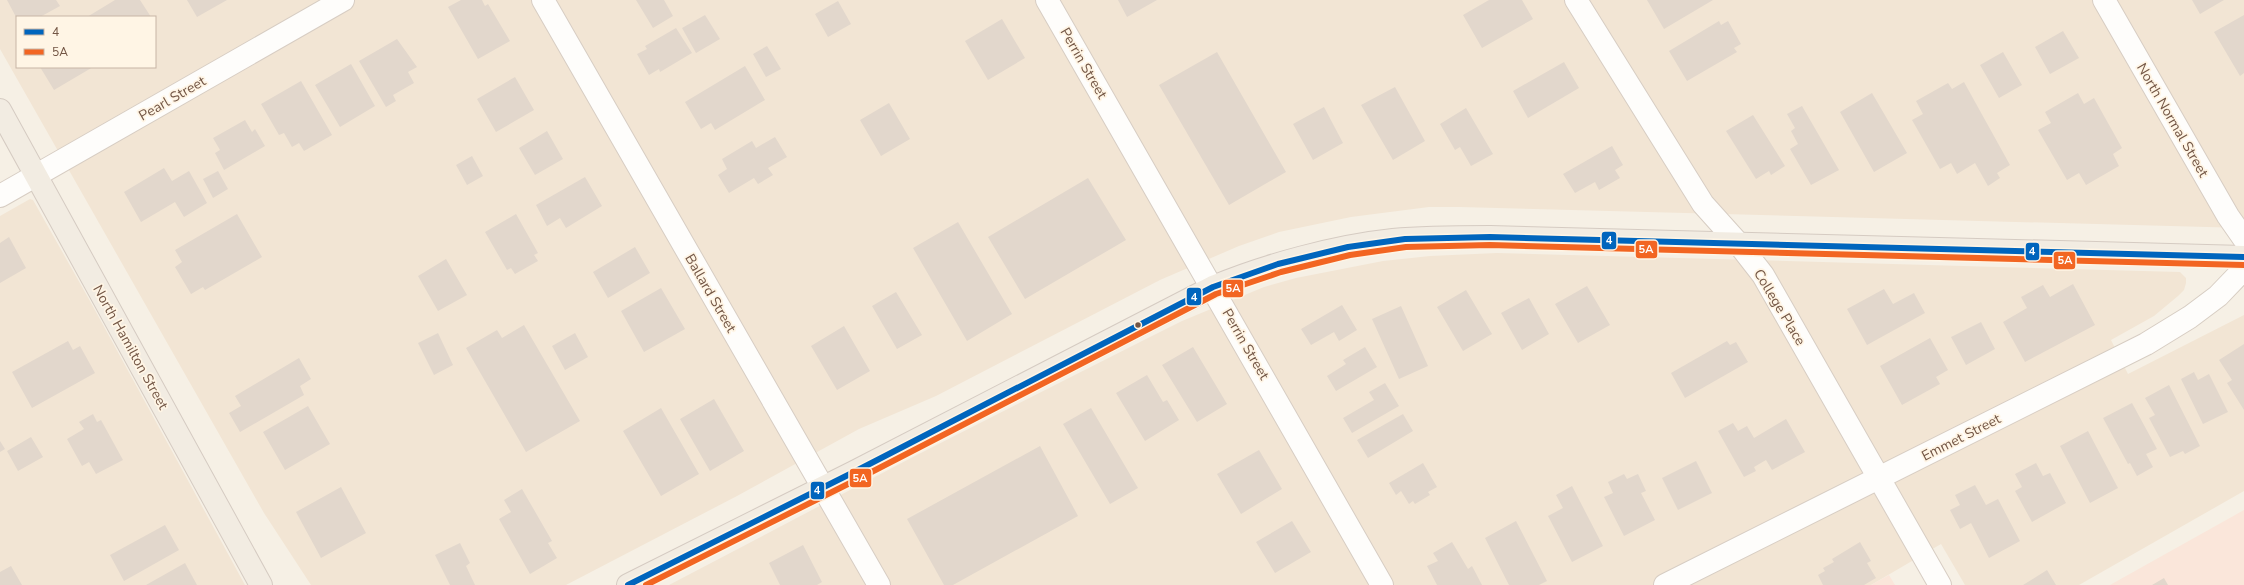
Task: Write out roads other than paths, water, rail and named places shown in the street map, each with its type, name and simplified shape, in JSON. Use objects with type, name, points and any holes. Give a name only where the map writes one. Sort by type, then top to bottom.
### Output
[{"type":"main road","name":"North Hamilton Street","points":[[0,110],[261,585]]},
{"type":"main road","points":[[628,585],[1213,287],[1244,274],[1308,257],[1392,240],[1442,237],[1738,243],[2244,257]]},
{"type":"street","name":"Pearl Street","points":[[0,196],[343,0]]},
{"type":"street","name":"Ballard Street","points":[[543,0],[878,585]]},
{"type":"street","name":"Perrin Street","points":[[1047,0],[1213,287],[1382,585]]},
{"type":"street","name":"College Place","points":[[1576,0],[1703,204],[1738,243],[1763,275],[1940,585]]},
{"type":"street","name":"North Normal Street","points":[[2104,0],[2228,216],[2244,239]]},
{"type":"street","name":"Emmet Street","points":[[1665,585],[2146,344],[2190,317],[2218,296],[2244,269]]}]
